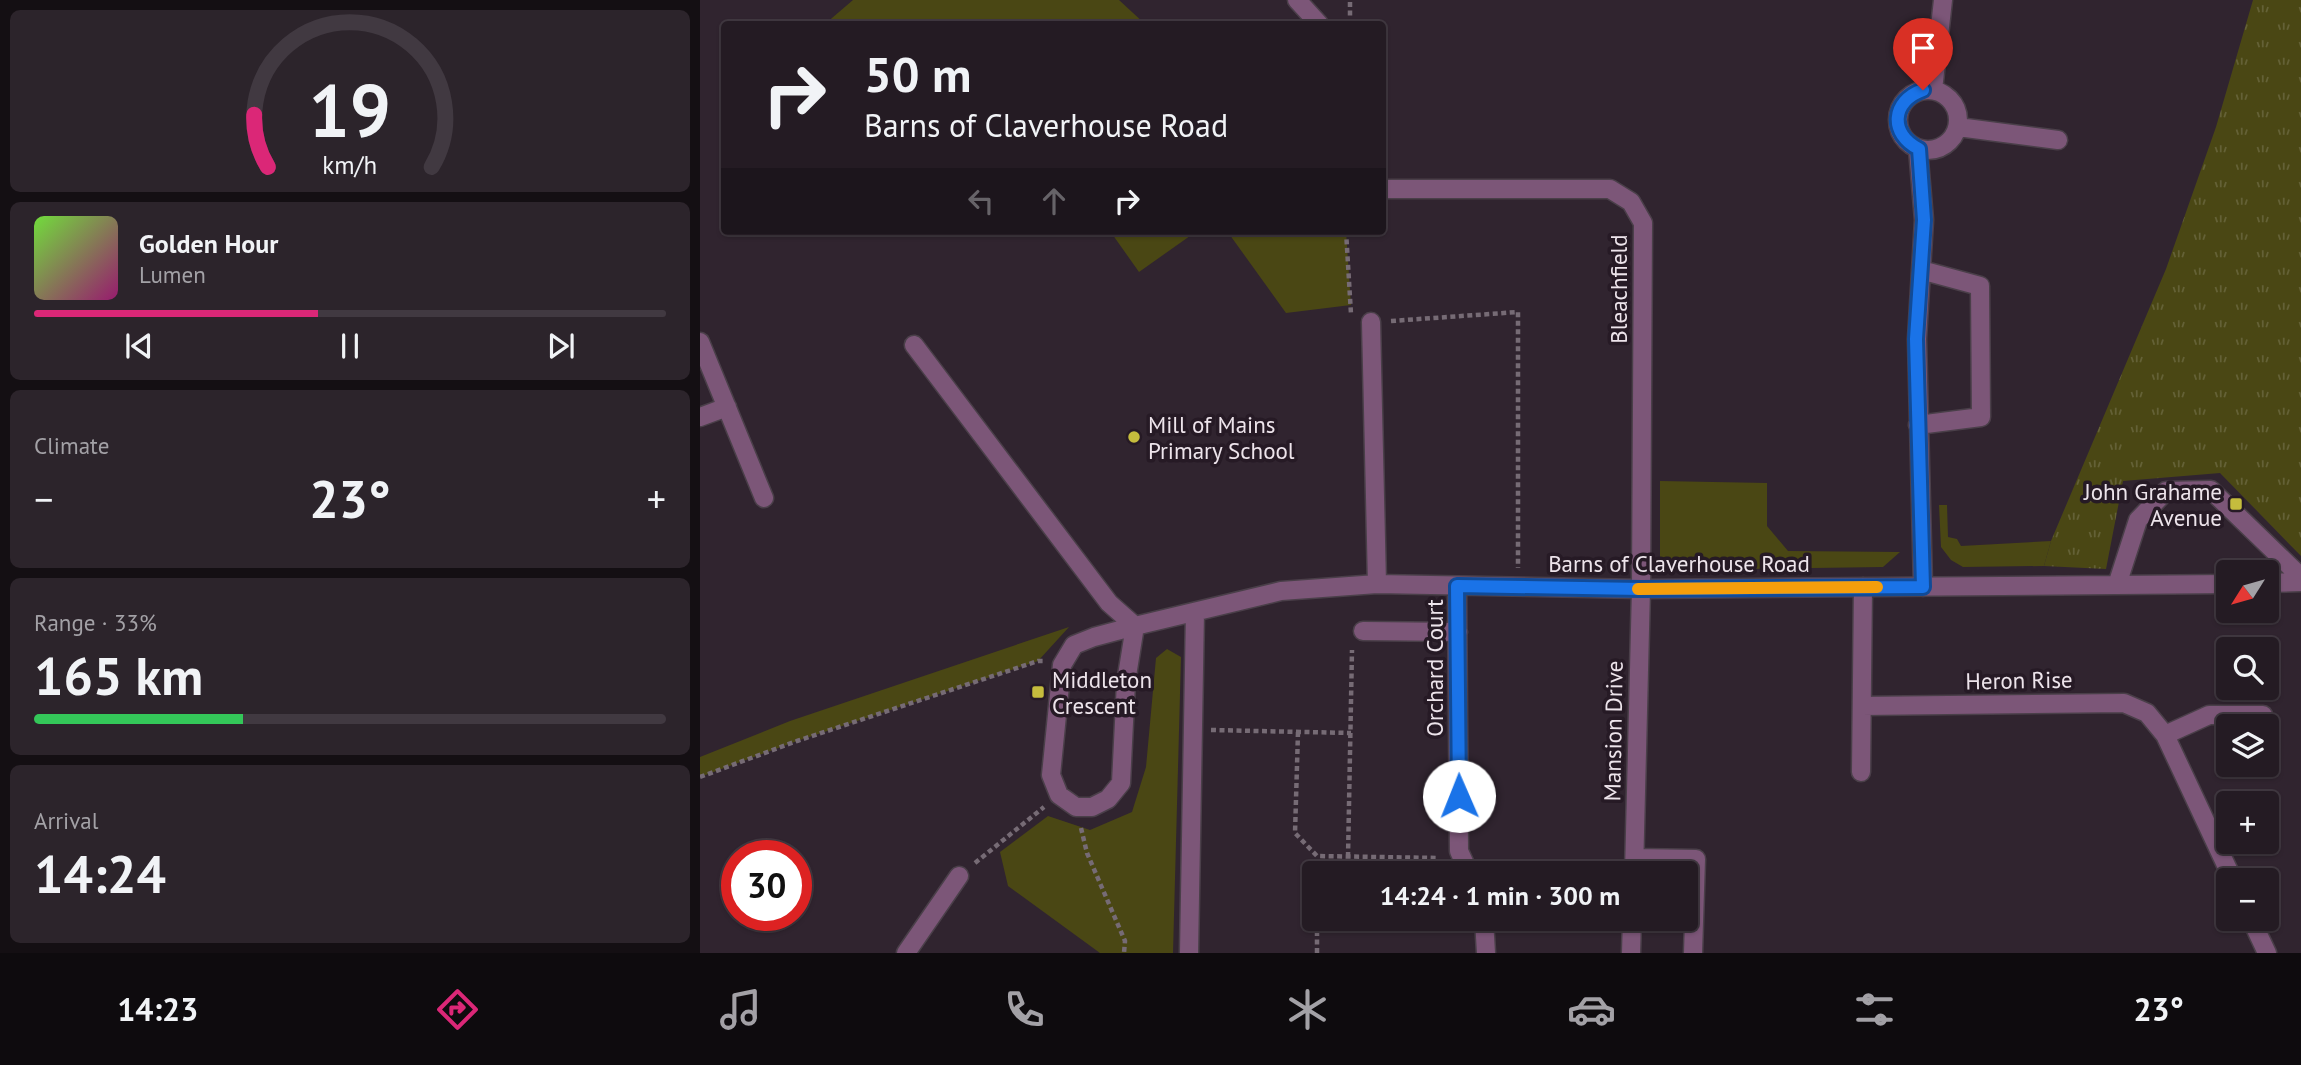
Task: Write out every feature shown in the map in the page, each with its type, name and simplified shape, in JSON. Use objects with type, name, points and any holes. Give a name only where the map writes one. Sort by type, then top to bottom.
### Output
[{"type":"street","points":[[1297,0],[1316,21]]},
{"type":"street","points":[[1933,90],[1943,0]]},
{"type":"street","points":[[1933,90],[1942,93],[1956,107],[1958,127],[1947,144],[1938,149],[1919,149],[1903,137],[1898,118],[1905,100],[1913,93],[1933,90]]},
{"type":"street","points":[[1958,127],[2058,140]]},
{"type":"street","points":[[1919,149],[1924,220],[1916,339],[1923,587]]},
{"type":"street","name":"Bleachfield","points":[[1386,189],[1611,189],[1631,202],[1643,223],[1641,589]]},
{"type":"street","points":[[1919,425],[1981,417],[1980,286],[1921,270]]},
{"type":"street","points":[[1371,322],[1377,584]]},
{"type":"street","points":[[700,342],[764,498]]},
{"type":"street","points":[[914,345],[1109,603],[1135,626],[1126,682],[1121,783],[1108,799],[1092,807],[1076,807],[1059,795],[1051,775],[1062,666]]},
{"type":"street","points":[[700,417],[727,407]]},
{"type":"street","points":[[2116,585],[2137,520],[2166,491],[2211,490],[2301,580]]},
{"type":"street","points":[[2279,582],[2301,580]]},
{"type":"street","name":"Barns of Claverhouse Road","points":[[1062,666],[1074,645],[1094,636],[1281,591],[1377,584],[1641,589],[2216,583]]},
{"type":"street","name":"Orchard Court","points":[[1457,586],[1460,851],[1464,861]]},
{"type":"street","points":[[1861,772],[1864,587]]},
{"type":"street","name":"Mansion Drive","points":[[1634,861],[1641,589]]},
{"type":"street","points":[[1189,953],[1195,612]]},
{"type":"street","points":[[1358,637],[1458,632]]},
{"type":"street","name":"Heron Rise","points":[[1862,706],[2124,703],[2147,713],[2165,735],[2227,868]]},
{"type":"street","points":[[2165,735],[2208,715],[2216,715]]},
{"type":"street","points":[[1678,861],[1696,861]]},
{"type":"street","points":[[906,953],[959,876]]},
{"type":"street","points":[[1485,931],[1486,953]]},
{"type":"street","points":[[1631,953],[1632,931]]},
{"type":"street","points":[[1693,953],[1694,931]]},
{"type":"street","points":[[2257,931],[2267,953]]},
{"type":"path","points":[[1350,0],[1350,21]]},
{"type":"path","points":[[1371,322],[1518,312],[1518,586]]},
{"type":"path","points":[[1348,857],[1351,733],[1358,637]]},
{"type":"path","points":[[700,777],[797,741],[1038,660],[1062,666]]},
{"type":"path","points":[[1193,730],[1351,733]]},
{"type":"path","points":[[1298,732],[1295,833],[1317,856],[1317,861]]},
{"type":"path","points":[[959,876],[1059,795]]},
{"type":"path","points":[[1076,807],[1087,853],[1125,942],[1124,953]]},
{"type":"path","points":[[1317,856],[1448,858],[1460,851]]},
{"type":"path","points":[[1317,931],[1317,953]]},
{"type":"green space","points":[[853,0],[1119,0],[1142,21],[828,21]]},
{"type":"green space","points":[[2253,0],[2301,0],[2301,556],[2220,473],[2123,481],[2106,569],[2044,566],[2051,541],[2166,269],[2216,127]]},
{"type":"green space","points":[[1113,235],[1191,235],[1139,272]]},
{"type":"green space","points":[[1230,235],[1346,235],[1351,305],[1286,313]]},
{"type":"green space","points":[[1660,481],[1767,483],[1767,526],[1788,551],[1900,552],[1883,567],[1670,570],[1660,558]]},
{"type":"green space","points":[[1939,505],[1947,505],[1948,537],[1957,539],[1961,546],[2051,541],[2044,566],[1963,567],[1951,560],[1941,547]]},
{"type":"green space","points":[[1069,627],[1038,661],[797,741],[700,777],[700,757],[790,721]]},
{"type":"green space","points":[[1167,649],[1181,657],[1173,953],[1100,953],[1008,886],[1000,852],[1048,816],[1090,830],[1132,812],[1146,767],[1156,658]]},
{"type":"slow traffic","points":[[1638,589],[1877,587]]},
{"type":"place","name":"Mill of Mains Primary School","points":[[1134,437]]},
{"type":"place","name":"John Grahame Avenue","points":[[2236,504]]},
{"type":"place","name":"Middleton Crescent","points":[[1038,692]]},
{"type":"route","points":[[1459,796],[1457,586],[1641,589],[1923,587],[1916,339],[1924,220],[1919,149],[1903,137],[1898,118],[1905,100],[1913,93],[1923,90]]}]
